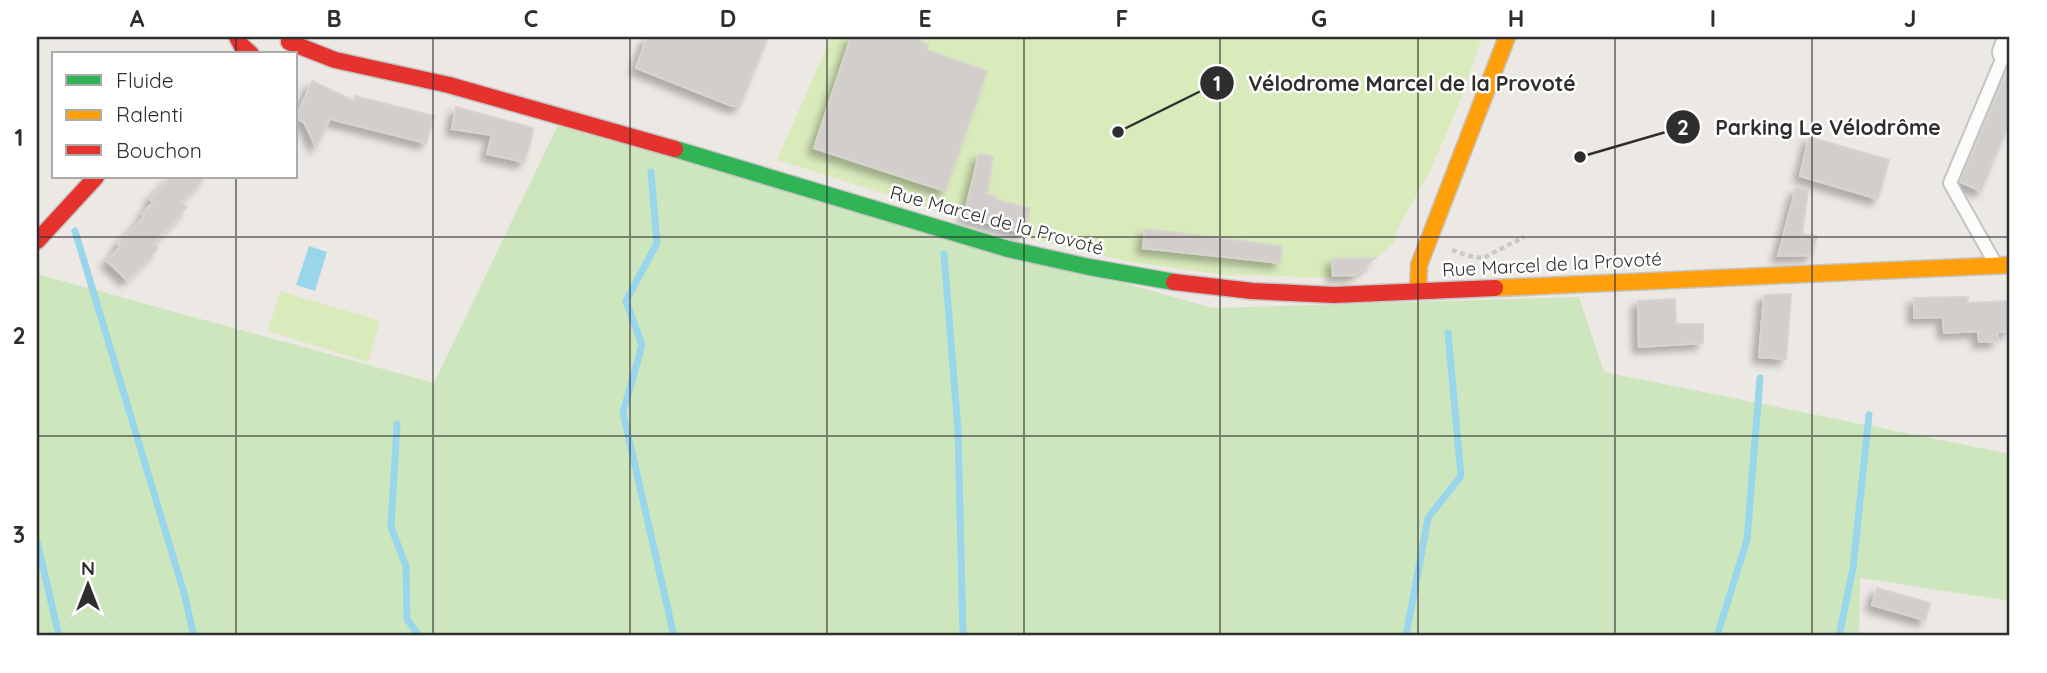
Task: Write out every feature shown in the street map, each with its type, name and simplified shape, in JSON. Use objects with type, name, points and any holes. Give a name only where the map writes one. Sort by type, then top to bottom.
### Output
[{"type":"main road","points":[[1418,291],[1419,265],[1507,37]]},
{"type":"main road","name":"Rue Marcel de la Provoté","points":[[290,39],[335,60],[517,103],[1008,250],[1122,274],[1241,291],[1334,295],[2003,266]]},
{"type":"main road","points":[[37,241],[95,178]]},
{"type":"lane","points":[[2003,266],[1950,183],[2008,45]]},
{"type":"path","points":[[1428,241],[1469,256],[1483,258],[1524,237]]},
{"type":"green space","points":[[831,37],[1482,37],[1459,104],[1430,171],[1397,230],[1394,243],[1351,278],[1225,275],[1131,262],[1030,239],[777,160]]},
{"type":"green space","points":[[558,125],[1213,308],[1579,297],[1604,372],[2010,454],[2010,601],[1860,578],[1859,636],[37,636],[37,274],[434,383]]},
{"type":"green space","points":[[280,291],[380,321],[368,362],[268,331]]},
{"type":"water","points":[[309,246],[327,252],[315,291],[296,285]]},
{"type":"building","points":[[647,37],[768,37],[740,106],[732,106],[636,68]]},
{"type":"building","points":[[851,37],[922,37],[920,42],[928,45],[927,50],[987,71],[945,191],[814,148]]},
{"type":"building","points":[[2010,65],[2010,121],[1981,191],[1960,182]]},
{"type":"building","points":[[312,81],[354,101],[355,96],[434,116],[426,143],[330,119],[316,147],[304,122],[298,119]]},
{"type":"building","points":[[456,107],[533,128],[524,162],[487,154],[492,135],[452,129]]},
{"type":"building","points":[[1809,137],[1889,160],[1878,199],[1800,176]]},
{"type":"building","points":[[979,154],[993,157],[987,194],[996,197],[996,200],[1030,208],[1023,233],[964,216]]},
{"type":"building","points":[[170,178],[204,178],[181,202],[187,207],[153,244],[158,248],[127,280],[107,261],[120,247],[118,244],[145,216],[143,214],[153,202],[150,199]]},
{"type":"building","points":[[1796,188],[1808,190],[1802,234],[1817,236],[1812,255],[1778,256]]},
{"type":"building","points":[[1145,229],[1282,246],[1280,263],[1143,248]]},
{"type":"building","points":[[1375,258],[1355,275],[1333,276],[1332,259]]},
{"type":"building","points":[[1791,294],[1786,359],[1759,357],[1764,295]]},
{"type":"building","points":[[1968,297],[1967,303],[2010,301],[2010,331],[1997,332],[1998,341],[1979,342],[1978,331],[1944,333],[1943,317],[1914,318],[1914,298]]},
{"type":"building","points":[[1675,299],[1676,324],[1703,324],[1703,343],[1639,347],[1638,301]]},
{"type":"building","points":[[1877,588],[1930,603],[1925,620],[1872,605]]},
{"type":"waterway","points":[[651,172],[657,243],[626,301],[642,345],[623,413],[674,636]]},
{"type":"waterway","points":[[75,231],[184,593],[194,636]]},
{"type":"waterway","points":[[944,254],[958,430],[963,636]]},
{"type":"waterway","points":[[1406,636],[1428,518],[1461,476],[1448,333]]},
{"type":"waterway","points":[[1717,636],[1747,540],[1760,378]]},
{"type":"waterway","points":[[1839,636],[1853,568],[1869,415]]},
{"type":"waterway","points":[[397,424],[391,527],[406,566],[407,619],[419,636]]},
{"type":"waterway","points":[[37,541],[59,636]]},
{"type":"traffic: fast","points":[[675,149],[1008,249],[1174,282]]},
{"type":"traffic: slow","points":[[1418,291],[1419,265],[1507,37]]},
{"type":"traffic: slow","points":[[1495,288],[2010,265]]},
{"type":"traffic: jam","points":[[237,37],[249,52]]},
{"type":"traffic: jam","points":[[289,42],[335,60],[449,85],[675,149]]},
{"type":"traffic: jam","points":[[37,241],[95,178]]},
{"type":"traffic: jam","points":[[1174,282],[1252,291],[1334,295],[1495,288]]},
{"type":"place","name":"Vélodrome Marcel de la Provoté","points":[[1118,132]]},
{"type":"place","name":"Parking Le Vélodrôme","points":[[1580,157]]}]
